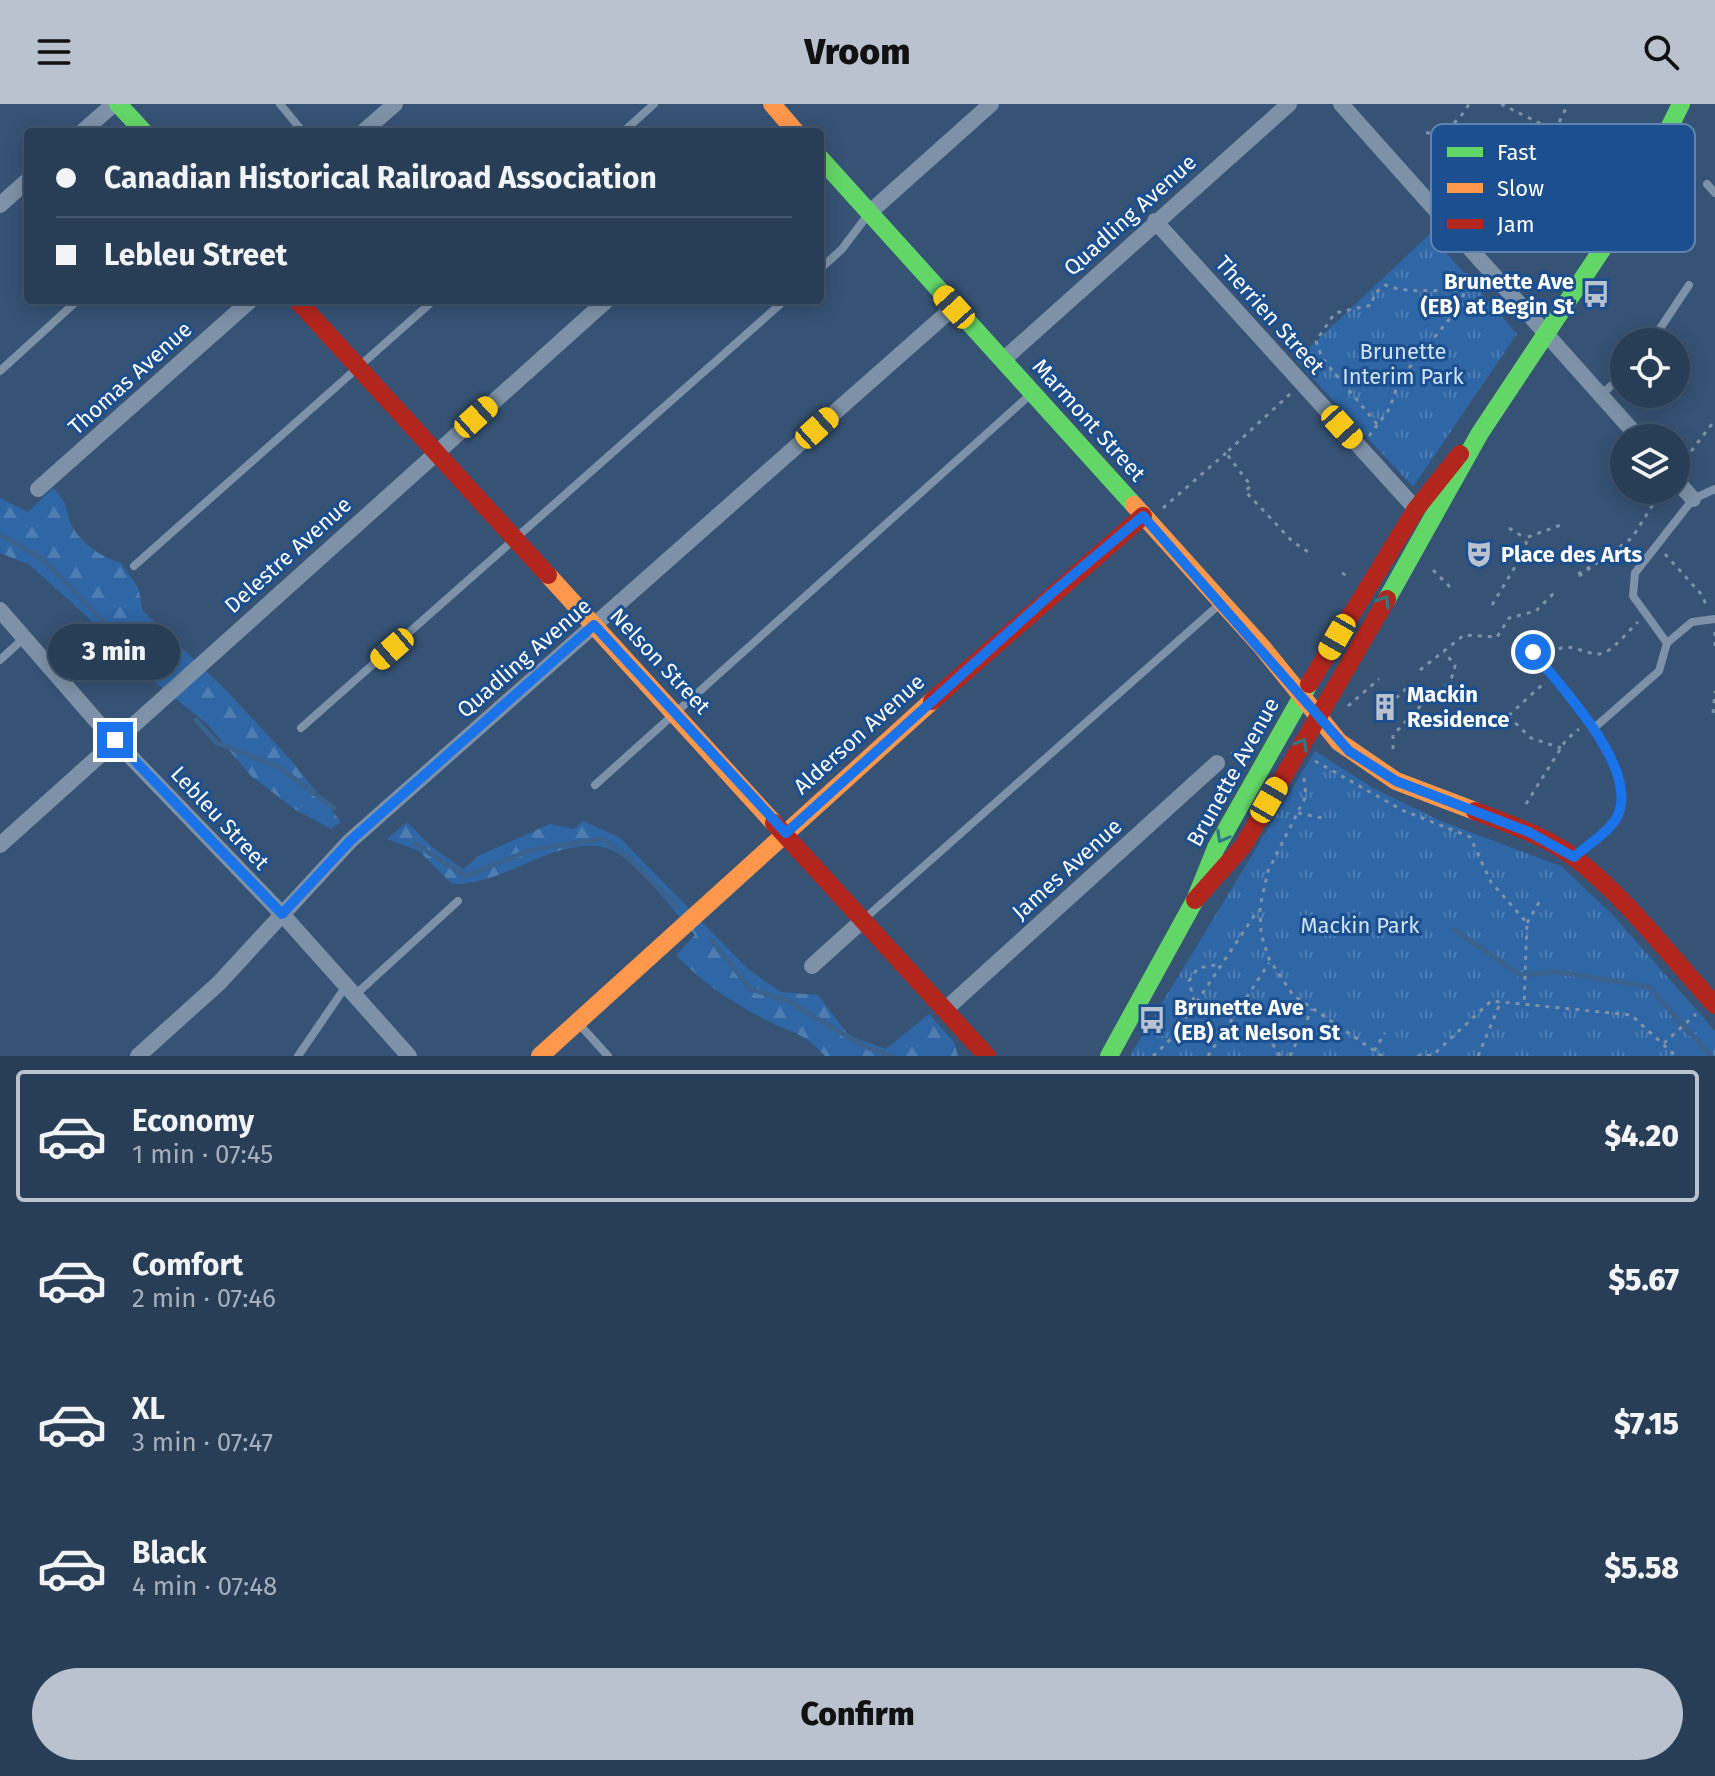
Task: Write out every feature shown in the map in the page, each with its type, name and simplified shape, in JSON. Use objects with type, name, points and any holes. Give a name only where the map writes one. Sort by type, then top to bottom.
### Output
[{"type":"main road","points":[[116,104],[140,128]]},
{"type":"main road","points":[[772,104],[793,128]]},
{"type":"main road","name":"Brunette Avenue","points":[[1671,124],[1681,104]]},
{"type":"main road","name":"Marmont Street","points":[[824,162],[1221,602],[1349,751],[1396,781],[1529,832],[1574,857],[1614,894],[1715,1005]]},
{"type":"main road","name":"Brunette Avenue","points":[[1109,1056],[1195,900],[1216,848],[1302,696],[1416,509],[1480,433],[1601,252]]},
{"type":"main road","name":"Nelson Street","points":[[301,304],[947,1008],[987,1056]]},
{"type":"main road","name":"Brunette Avenue","points":[[1195,900],[1243,846],[1453,486],[1480,433]]},
{"type":"main road","name":"Alderson Avenue","points":[[540,1056],[1052,593],[1143,516]]},
{"type":"street","points":[[87,128],[116,104]]},
{"type":"street","points":[[368,128],[395,104]]},
{"type":"street","points":[[869,213],[991,104]]},
{"type":"street","name":"Quadling Avenue","points":[[1003,360],[1289,104]]},
{"type":"street","points":[[1341,104],[1431,203]]},
{"type":"street","points":[[0,205],[24,184]]},
{"type":"street","name":"Therrien Street","points":[[1155,221],[1416,509]]},
{"type":"street","points":[[1477,254],[1627,424]]},
{"type":"street","name":"Thomas Avenue","points":[[38,489],[246,304]]},
{"type":"street","name":"Delestre Avenue","points":[[0,845],[603,304]]},
{"type":"street","name":"Quadling Avenue","points":[[138,1056],[219,983],[350,841],[954,307]]},
{"type":"street","points":[[1690,496],[1693,499]]},
{"type":"street","name":"Lebleu Street","points":[[0,610],[115,740],[282,914],[407,1056]]},
{"type":"street","name":"James Avenue","points":[[947,1008],[1217,763]]},
{"type":"street","points":[[812,966],[863,920]]},
{"type":"lane","points":[[280,104],[300,128]]},
{"type":"lane","points":[[627,128],[654,104]]},
{"type":"lane","points":[[1707,184],[1715,193]]},
{"type":"lane","points":[[824,265],[842,249],[869,213]]},
{"type":"lane","points":[[1660,328],[1689,285]]},
{"type":"lane","points":[[0,371],[74,304]]},
{"type":"lane","points":[[134,566],[430,304]]},
{"type":"lane","points":[[301,728],[781,304]]},
{"type":"lane","points":[[1601,395],[1610,387]]},
{"type":"lane","points":[[595,785],[1032,392]]},
{"type":"lane","points":[[1667,643],[1633,596],[1635,573],[1693,499],[1715,489]]},
{"type":"lane","points":[[863,920],[1221,602]]},
{"type":"lane","points":[[1590,726],[1659,671],[1667,643],[1692,622],[1713,619]]},
{"type":"lane","points":[[0,660],[25,637]]},
{"type":"lane","points":[[1533,652],[1590,726],[1620,776],[1624,798],[1617,818],[1574,857]]},
{"type":"lane","points":[[298,1056],[350,990],[458,901]]},
{"type":"lane","points":[[578,1022],[608,1056]]},
{"type":"path","points":[[1452,124],[1463,115],[1469,104]]},
{"type":"path","points":[[1501,104],[1541,124]]},
{"type":"path","points":[[1558,124],[1568,104]]},
{"type":"path","points":[[1426,133],[1431,133]]},
{"type":"path","points":[[1362,450],[1390,408],[1399,380],[1462,304],[1464,273],[1477,254]]},
{"type":"path","points":[[1377,424],[1322,358],[1316,341],[1321,331],[1335,313],[1345,308],[1366,309],[1372,305],[1374,294],[1385,285],[1422,292],[1435,288],[1462,292]]},
{"type":"path","points":[[1163,508],[1302,383]]},
{"type":"path","points":[[1690,451],[1715,420]]},
{"type":"path","points":[[1226,453],[1251,486],[1245,491],[1292,541],[1311,554]]},
{"type":"path","points":[[1579,575],[1632,538],[1653,504]]},
{"type":"path","points":[[1525,538],[1561,525]]},
{"type":"path","points":[[1492,605],[1527,547],[1525,538],[1509,528]]},
{"type":"path","points":[[1657,546],[1702,595],[1713,619]]},
{"type":"path","points":[[1433,570],[1450,587]]},
{"type":"path","points":[[1342,573],[1347,576]]},
{"type":"path","points":[[1420,670],[1464,635],[1497,637],[1509,618],[1536,611],[1556,591]]},
{"type":"path","points":[[1541,662],[1557,649],[1580,647],[1598,654],[1611,650],[1647,615]]},
{"type":"path","points":[[1715,632],[1715,649]]},
{"type":"path","points":[[1393,749],[1393,735],[1427,699],[1440,692],[1454,677],[1455,665],[1444,652]]},
{"type":"path","points":[[1494,729],[1552,676]]},
{"type":"path","points":[[1345,708],[1379,679]]},
{"type":"path","points":[[1396,698],[1407,688],[1427,699]]},
{"type":"path","points":[[1713,713],[1715,691]]},
{"type":"path","points":[[1508,716],[1531,738],[1561,748]]},
{"type":"path","points":[[1526,804],[1561,748],[1590,726]]},
{"type":"path","points":[[1217,763],[1255,739]]},
{"type":"path","points":[[1307,761],[1317,761],[1347,776],[1402,810],[1470,837],[1491,882],[1527,923]]},
{"type":"path","points":[[1306,770],[1306,796],[1268,871],[1260,907],[1261,934],[1269,959],[1293,995],[1382,1056]]},
{"type":"path","points":[[1298,813],[1323,818]]},
{"type":"path","points":[[1524,1005],[1527,923],[1541,899]]},
{"type":"path","points":[[1155,1056],[1174,1036],[1194,1001],[1260,907]]},
{"type":"path","points":[[1208,1056],[1269,965],[1269,959]]},
{"type":"path","points":[[1194,1001],[1189,981],[1198,968],[1221,964]]},
{"type":"path","points":[[1417,1056],[1433,1055],[1491,1001],[1631,1015],[1676,1056]]},
{"type":"path","points":[[1478,1056],[1501,1001]]},
{"type":"path","points":[[1290,1056],[1312,1009]]},
{"type":"path","points":[[1663,1044],[1689,1020]]},
{"type":"path","points":[[1258,1031],[1269,1038],[1280,1056]]},
{"type":"path","points":[[1374,1051],[1385,1033]]},
{"type":"green space","name":"Brunette Interim Park","points":[[1430,234],[1431,252],[1446,252],[1517,334],[1413,487],[1296,360]]},
{"type":"green space","points":[[53,488],[63,499],[70,522],[82,540],[100,554],[120,562],[138,587],[143,611],[224,688],[290,759],[341,822],[331,829],[296,810],[251,776],[207,724],[140,670],[113,640],[30,565],[0,553],[0,498],[28,512]]},
{"type":"green space","name":"Mackin Park","points":[[1315,751],[1373,788],[1441,821],[1561,866],[1613,915],[1715,1031],[1715,1056],[1130,1056]]},
{"type":"green space","points":[[583,821],[619,837],[749,970],[781,992],[818,995],[849,1036],[886,1049],[929,1014],[954,1042],[958,1056],[825,1056],[802,1036],[762,1018],[727,997],[676,955],[695,935],[642,873],[607,848],[569,848],[484,880],[452,884],[419,851],[387,839],[407,822],[432,847],[463,869],[480,855],[550,824],[574,829]]},
{"type":"waterway","points":[[0,535],[43,559],[136,655]]},
{"type":"waterway","points":[[196,720],[217,743],[279,767],[334,808]]},
{"type":"waterway","points":[[415,844],[466,876],[530,850],[602,839],[628,857],[677,906]]},
{"type":"waterway","points":[[1455,930],[1520,975],[1559,972],[1649,987],[1711,1056]]},
{"type":"waterway","points":[[712,941],[751,989],[788,1001],[865,1047],[892,1056]]},
{"type":"traffic: fast","points":[[118,104],[140,128]]},
{"type":"traffic: fast","points":[[1671,124],[1681,104]]},
{"type":"traffic: fast","points":[[824,162],[1134,505]]},
{"type":"traffic: fast","points":[[1387,599],[1480,433],[1600,252]]},
{"type":"traffic: fast","points":[[1109,1056],[1195,900],[1216,848],[1309,684]]},
{"type":"traffic: slow","points":[[772,104],[793,128]]},
{"type":"traffic: slow","points":[[1134,505],[1262,647],[1339,742],[1396,781],[1475,811]]},
{"type":"traffic: slow","points":[[548,575],[774,823]]},
{"type":"traffic: slow","points":[[540,1056],[932,701]]},
{"type":"traffic: jam","points":[[301,304],[548,575]]},
{"type":"traffic: jam","points":[[1309,684],[1416,509],[1460,454]]},
{"type":"traffic: jam","points":[[932,701],[1143,516]]},
{"type":"traffic: jam","points":[[1195,900],[1243,846],[1387,599]]},
{"type":"traffic: jam","points":[[1475,811],[1540,837],[1575,858],[1631,910],[1715,1005]]},
{"type":"traffic: jam","points":[[774,823],[987,1056]]},
{"type":"place","name":"Brunette Ave (EB) at Begin St","points":[[1596,294]]},
{"type":"place","name":"Place des Arts","points":[[1479,554]]},
{"type":"place","name":"Mackin Residence","points":[[1385,707]]},
{"type":"place","name":"Brunette Ave (EB) at Nelson St","points":[[1152,1020]]},
{"type":"route","points":[[115,740],[282,914],[350,841],[594,625],[786,833],[1052,593],[1143,516],[1262,647],[1327,730],[1349,751],[1396,781],[1529,832],[1574,857],[1617,818],[1624,798],[1620,776],[1593,729],[1533,652]]}]
